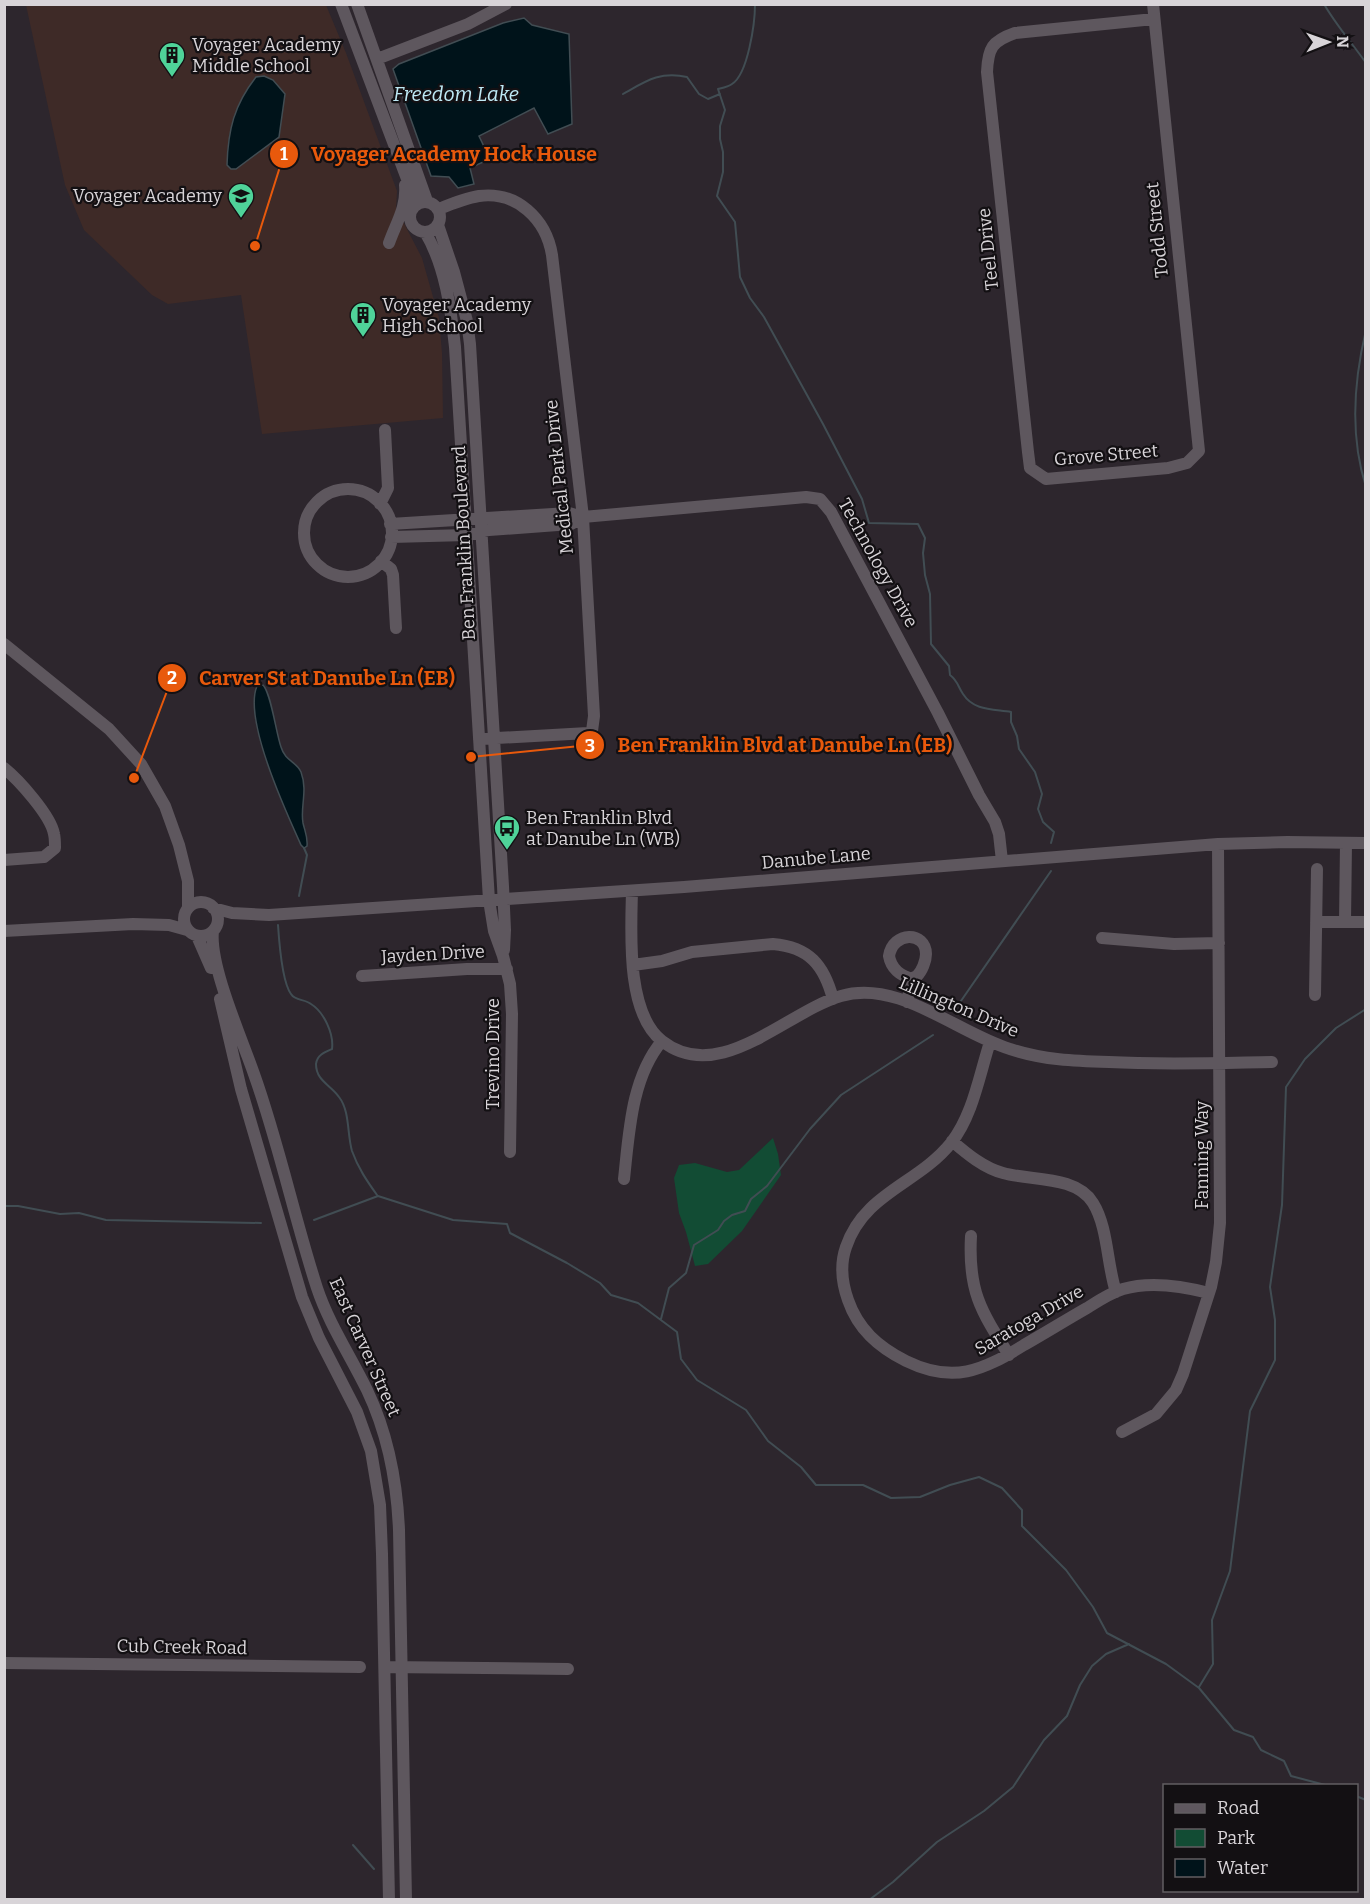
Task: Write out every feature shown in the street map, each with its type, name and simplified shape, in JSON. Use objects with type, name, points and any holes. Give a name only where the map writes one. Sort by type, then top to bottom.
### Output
[{"type":"street","points":[[341,4],[413,195],[414,206],[410,215],[412,225],[415,229],[425,232],[432,230],[438,225],[441,217],[438,209],[428,201],[357,4]]},
{"type":"street","points":[[377,59],[468,24],[506,4]]},
{"type":"street","name":"Todd Street","points":[[1153,4],[1199,452]]},
{"type":"street","name":"Teel Drive","points":[[1028,453],[987,57],[993,44],[1015,33],[1154,18]]},
{"type":"street","points":[[389,243],[406,198],[402,166]]},
{"type":"street","name":"Medical Park Drive","points":[[438,209],[480,196],[504,198],[530,210],[546,232],[552,255],[583,517],[594,716],[592,731],[479,739]]},
{"type":"street","points":[[414,206],[428,201]]},
{"type":"street","name":"Ben Franklin Boulevard","points":[[438,225],[467,321],[473,378],[503,899]]},
{"type":"street","name":"Ben Franklin Boulevard","points":[[425,232],[432,244],[453,323],[489,900]]},
{"type":"street","points":[[380,504],[388,488],[385,430]]},
{"type":"street","name":"Grove Street","points":[[1028,453],[1030,468],[1046,479],[1168,468],[1187,463],[1199,452]]},
{"type":"street","points":[[344,489],[364,492],[380,504],[391,531],[386,554],[381,561],[365,573],[356,576],[336,575],[318,565],[307,549],[304,539],[306,519],[310,510],[325,495],[344,489]]},
{"type":"street","name":"Technology Drive","points":[[391,531],[466,519],[569,513],[583,517],[806,497],[820,499],[825,503],[933,702],[979,795],[995,822],[999,834],[1002,861]]},
{"type":"street","name":"Technology Drive","points":[[391,531],[467,535],[571,524],[583,517]]},
{"type":"street","points":[[381,561],[391,569],[393,575],[396,628]]},
{"type":"street","points":[[4,644],[108,729],[130,750],[149,777],[165,806],[185,866],[188,890],[184,921],[192,933]]},
{"type":"street","points":[[4,768],[21,783],[50,821],[54,832],[55,848],[44,857],[4,860]]},
{"type":"street","points":[[1346,843],[1346,922]]},
{"type":"street","name":"Danube Lane","points":[[214,929],[242,919],[269,915],[632,891],[1218,844],[1365,843]]},
{"type":"street","name":"Fanning Way","points":[[1122,1432],[1156,1414],[1176,1390],[1209,1293],[1216,1262],[1220,1223],[1218,844]]},
{"type":"street","points":[[4,932],[133,924],[169,925],[206,936],[214,929],[217,917],[185,866]]},
{"type":"street","points":[[1315,995],[1317,869]]},
{"type":"street","name":"Lillington Drive","points":[[632,891],[633,964],[636,999],[640,1011],[646,1023],[662,1041],[688,1053],[718,1055],[731,1052],[744,1047],[813,1006],[856,993],[870,993],[892,996],[990,1042],[1031,1055],[1069,1061],[1272,1062]]},
{"type":"street","name":"Trevino Drive","points":[[503,899],[505,930],[503,956]]},
{"type":"street","name":"Trevino Drive","points":[[489,900],[494,931],[510,984],[512,1014],[510,1152]]},
{"type":"street","points":[[133,924],[169,917],[197,903],[210,906]]},
{"type":"street","name":"Danube Lane","points":[[210,906],[232,913],[269,915]]},
{"type":"street","points":[[1316,922],[1365,922]]},
{"type":"street","name":"East Carver Street","points":[[214,929],[212,943],[222,981],[255,1077],[317,1289],[329,1318],[368,1392],[389,1451],[398,1507],[406,1899]]},
{"type":"street","name":"East Carver Street","points":[[192,933],[213,973],[241,1089],[302,1297],[319,1338],[357,1412],[370,1451],[380,1505],[389,1899]]},
{"type":"street","points":[[1102,938],[1174,944],[1219,944]]},
{"type":"street","points":[[633,964],[662,962],[692,952],[785,945],[799,949],[812,957],[826,979],[833,999]]},
{"type":"street","name":"Jayden Drive","points":[[362,976],[467,969],[507,969]]},
{"type":"street","points":[[912,1004],[913,979]]},
{"type":"street","points":[[624,1179],[630,1126],[638,1093],[646,1065],[662,1041]]},
{"type":"street","name":"Saratoga Drive","points":[[990,1042],[966,1118],[952,1141],[928,1165],[867,1209],[849,1238],[842,1261],[846,1295],[853,1312],[873,1340],[918,1367],[942,1373],[970,1372],[998,1361],[1084,1309],[1116,1293],[1136,1287],[1171,1286],[1209,1293]]},
{"type":"street","points":[[952,1141],[972,1158],[997,1171],[1016,1176],[1055,1180],[1086,1195],[1092,1201],[1100,1220],[1116,1293]]},
{"type":"street","points":[[971,1236],[971,1273],[978,1304],[1009,1355]]},
{"type":"street","name":"Cub Creek Road","points":[[4,1663],[360,1666]]},
{"type":"street","points":[[385,1667],[568,1669]]},
{"type":"shaded area","name":"Voyager Academy","points":[[26,5],[326,5],[397,191],[396,208],[422,258],[439,318],[443,418],[262,434],[241,295],[168,304],[152,295],[84,230],[65,185]]},
{"type":"green space","points":[[773,1138],[781,1175],[742,1231],[708,1264],[695,1266],[679,1213],[674,1178],[679,1165],[695,1163],[727,1172],[739,1170]]},
{"type":"water","name":"Freedom Lake","points":[[524,18],[532,25],[569,34],[572,124],[548,134],[534,108],[479,136],[490,159],[470,168],[474,184],[458,188],[449,177],[431,176],[393,69],[399,64],[503,23]]},
{"type":"water","points":[[264,76],[273,80],[285,94],[279,137],[236,169],[231,169],[227,165],[228,152],[237,108],[256,77]]},
{"type":"water","points":[[263,685],[283,752],[299,769],[303,779],[302,817],[307,837],[307,846],[304,848],[277,789],[261,742],[254,701],[257,686]]},
{"type":"waterway","points":[[755,4],[752,35],[742,70],[732,84],[718,89],[725,110],[720,126],[723,172],[717,196],[735,222],[740,277],[823,424],[862,499],[869,523],[918,524],[925,538],[923,553],[930,594],[931,644],[949,666],[950,675],[967,700],[984,708],[1011,712],[1011,722],[1019,749],[1035,772],[1042,794],[1038,809],[1043,822],[1054,832],[1051,843]]},
{"type":"waterway","points":[[1324,4],[1366,63]]},
{"type":"waterway","points":[[623,94],[646,81],[669,75],[687,77],[699,94],[708,99],[720,94]]},
{"type":"waterway","points":[[1366,330],[1359,369],[1356,408],[1358,448],[1366,487]]},
{"type":"waterway","points":[[299,896],[307,855],[304,848]]},
{"type":"waterway","points":[[954,1011],[1051,871]]},
{"type":"waterway","points":[[278,925],[288,988],[295,998],[309,1002],[316,1008],[330,1030],[332,1049],[318,1058],[316,1064],[318,1075],[343,1103],[352,1151],[360,1169],[377,1195]]},
{"type":"waterway","points":[[1199,1687],[1213,1664],[1212,1620],[1230,1571],[1250,1411],[1275,1360],[1275,1320],[1270,1287],[1282,1205],[1286,1087],[1305,1059],[1336,1028],[1366,1009]]},
{"type":"waterway","points":[[661,1319],[669,1288],[686,1273],[694,1245],[718,1230],[732,1215],[745,1211],[751,1199],[767,1186],[810,1129],[841,1095],[933,1035]]},
{"type":"waterway","points":[[314,1220],[378,1196],[453,1220],[507,1224],[510,1233],[600,1283],[611,1295],[638,1303],[677,1332],[681,1359],[697,1380],[746,1410],[768,1441],[801,1467],[816,1485],[863,1485],[891,1498],[920,1497],[979,1477],[1002,1488],[1022,1510],[1022,1526],[1066,1570],[1093,1607],[1107,1633],[1166,1664],[1199,1688],[1234,1730],[1253,1737],[1261,1750],[1284,1761],[1291,1776],[1321,1784]]},
{"type":"waterway","points":[[4,1206],[18,1206],[60,1214],[79,1213],[106,1220],[261,1223]]},
{"type":"waterway","points":[[869,1900],[893,1882],[937,1842],[984,1811],[1013,1787],[1044,1740],[1067,1716],[1080,1685],[1092,1666],[1106,1654],[1129,1644]]},
{"type":"waterway","points":[[1358,1797],[1366,1800]]},
{"type":"waterway","points":[[353,1845],[374,1869]]},
{"type":"place","name":"Voyager Academy Middle School","points":[[172,78]]},
{"type":"place","name":"Voyager Academy","points":[[241,219]]},
{"type":"place","name":"Voyager Academy Hock House","points":[[255,246]]},
{"type":"place","name":"Voyager Academy High School","points":[[363,338]]},
{"type":"place","name":"Ben Franklin Blvd at Danube Ln (EB)","points":[[471,757]]},
{"type":"place","name":"Carver St at Danube Ln (EB)","points":[[134,778]]},
{"type":"place","name":"Ben Franklin Blvd at Danube Ln (WB)","points":[[507,851]]}]
